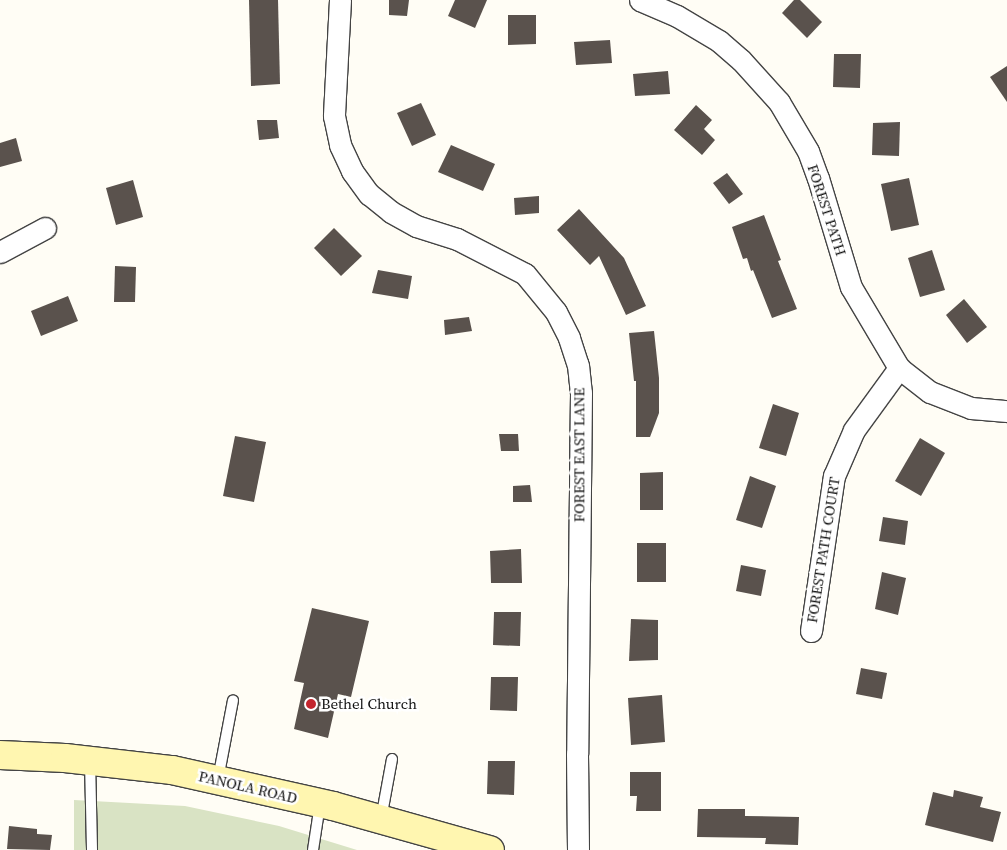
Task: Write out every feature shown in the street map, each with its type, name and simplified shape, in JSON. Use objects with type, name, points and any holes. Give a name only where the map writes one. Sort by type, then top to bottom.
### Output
[{"type":"main road","name":"PANOLA ROAD","points":[[0,755],[90,760],[172,770],[320,803],[490,850]]},
{"type":"street","name":"FOREST EAST LANE","points":[[340,0],[334,116],[340,145],[352,171],[369,194],[391,212],[416,226],[457,239],[525,274],[556,312],[569,338],[578,365],[581,393],[577,754],[578,850]]},
{"type":"street","name":"FOREST PATH","points":[[640,0],[677,16],[719,41],[748,66],[779,102],[808,151],[851,287],[899,368],[930,392],[971,408],[1007,410]]},
{"type":"street","points":[[0,252],[45,228]]},
{"type":"street","name":"FOREST PATH COURT","points":[[811,631],[834,476],[854,430],[899,368]]},
{"type":"lane","points":[[218,780],[233,700]]},
{"type":"lane","points":[[381,820],[392,759]]},
{"type":"lane","points":[[90,760],[92,850]]},
{"type":"lane","points":[[313,850],[320,803]]},
{"type":"green space","points":[[74,800],[185,806],[279,826],[357,850],[74,850]]},
{"type":"building","points":[[249,0],[278,0],[280,84],[251,86]]},
{"type":"building","points":[[389,0],[409,0],[407,16],[389,15]]},
{"type":"building","points":[[455,0],[487,0],[475,28],[448,16]]},
{"type":"building","points":[[794,0],[800,0],[822,22],[807,38],[782,13]]},
{"type":"building","points":[[508,15],[536,15],[536,44],[508,45]]},
{"type":"building","points":[[610,40],[612,63],[576,65],[574,42]]},
{"type":"building","points":[[834,54],[861,54],[860,88],[833,87]]},
{"type":"building","points":[[1007,66],[1007,102],[990,77]]},
{"type":"building","points":[[668,71],[670,94],[635,96],[633,74]]},
{"type":"building","points":[[421,103],[436,135],[412,146],[397,113]]},
{"type":"building","points":[[696,105],[712,120],[704,129],[715,140],[702,155],[674,130]]},
{"type":"building","points":[[257,120],[277,120],[279,138],[259,140]]},
{"type":"building","points":[[900,122],[899,156],[872,155],[873,123]]},
{"type":"building","points":[[16,138],[22,161],[0,167],[0,143]]},
{"type":"building","points":[[451,145],[495,164],[483,191],[438,172]]},
{"type":"building","points":[[727,173],[743,194],[729,204],[713,183]]},
{"type":"building","points":[[909,178],[919,225],[891,231],[881,184]]},
{"type":"building","points":[[133,180],[143,217],[116,225],[106,188]]},
{"type":"building","points":[[539,196],[539,213],[515,215],[514,198]]},
{"type":"building","points":[[579,209],[624,258],[646,306],[626,315],[599,256],[590,265],[557,230]]},
{"type":"building","points":[[764,215],[781,260],[778,261],[797,309],[772,318],[753,270],[751,271],[747,258],[743,259],[732,227]]},
{"type":"building","points":[[334,228],[362,256],[341,276],[314,248]]},
{"type":"building","points":[[932,250],[945,290],[920,297],[908,258]]},
{"type":"building","points":[[115,266],[136,267],[135,302],[114,302]]},
{"type":"building","points":[[378,270],[412,276],[408,299],[372,293]]},
{"type":"building","points":[[68,296],[78,321],[41,336],[31,311]]},
{"type":"building","points":[[964,299],[987,327],[967,343],[946,315]]},
{"type":"building","points":[[469,317],[472,331],[445,335],[444,320]]},
{"type":"building","points":[[654,331],[659,378],[659,413],[650,437],[636,437],[636,381],[634,381],[629,333]]},
{"type":"building","points":[[773,404],[799,413],[786,456],[759,448]]},
{"type":"building","points":[[499,434],[518,434],[519,451],[501,451]]},
{"type":"building","points":[[235,436],[266,442],[254,502],[223,496]]},
{"type":"building","points":[[920,438],[945,453],[921,496],[895,481]]},
{"type":"building","points":[[663,472],[663,510],[640,510],[640,473]]},
{"type":"building","points":[[750,476],[776,486],[762,528],[736,520]]},
{"type":"building","points":[[530,485],[532,502],[513,502],[513,486]]},
{"type":"building","points":[[883,517],[908,521],[905,545],[879,541]]},
{"type":"building","points":[[637,543],[666,543],[666,582],[637,582]]},
{"type":"building","points":[[521,549],[522,583],[491,583],[490,551]]},
{"type":"building","points":[[741,565],[766,570],[761,596],[736,591]]},
{"type":"building","points":[[882,572],[906,578],[898,615],[875,609]]},
{"type":"building","points":[[312,608],[369,621],[351,697],[338,694],[328,738],[294,729],[304,683],[294,681]]},
{"type":"building","points":[[494,612],[521,612],[520,646],[493,645]]},
{"type":"building","points":[[631,619],[658,620],[658,660],[629,661]]},
{"type":"building","points":[[861,668],[887,673],[882,699],[856,694]]},
{"type":"building","points":[[491,677],[518,677],[517,711],[490,710]]},
{"type":"building","points":[[662,695],[665,742],[631,745],[628,698]]},
{"type":"building","points":[[488,761],[515,761],[514,795],[487,794]]},
{"type":"building","points":[[630,772],[661,772],[661,811],[636,811],[637,796],[630,796]]},
{"type":"building","points":[[954,790],[983,797],[980,807],[1001,812],[993,842],[925,825],[933,792],[953,797]]},
{"type":"building","points":[[698,809],[745,809],[745,816],[799,817],[798,845],[765,844],[766,838],[697,837]]},
{"type":"building","points":[[9,826],[37,829],[37,834],[52,835],[50,850],[7,849]]},
{"type":"place","name":"Bethel Church","points":[[311,704]]}]
